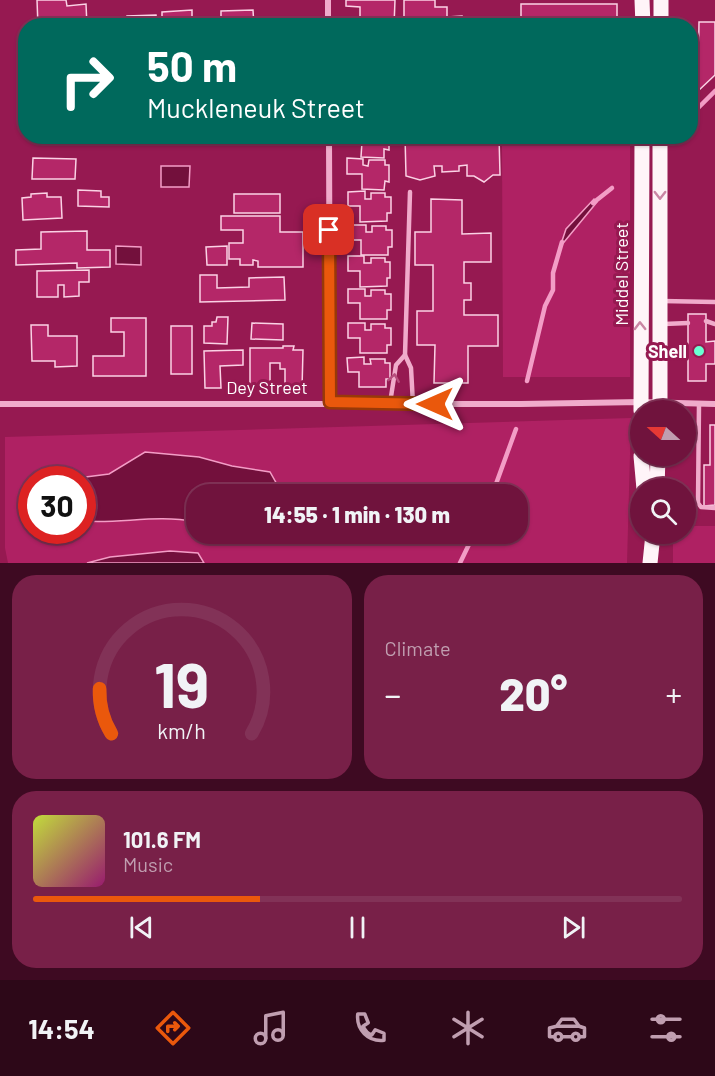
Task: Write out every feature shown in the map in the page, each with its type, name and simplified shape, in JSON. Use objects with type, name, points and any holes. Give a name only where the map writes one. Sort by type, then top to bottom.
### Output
[{"type":"main road","points":[[642,0],[643,18]]},
{"type":"main road","points":[[661,0],[661,18]]},
{"type":"main road","name":"Middel Street","points":[[641,400],[642,144]]},
{"type":"main road","points":[[660,144],[660,400]]},
{"type":"main road","points":[[648,544],[650,563]]},
{"type":"main road","points":[[650,563],[652,544]]},
{"type":"street","points":[[328,0],[328,18]]},
{"type":"street","points":[[329,144],[330,402]]},
{"type":"street","name":"Dey Street","points":[[0,404],[330,402],[630,406]]},
{"type":"street","name":"Dey Street","points":[[696,404],[715,404]]},
{"type":"lane","points":[[410,192],[405,355],[411,368],[413,404]]},
{"type":"lane","points":[[660,301],[715,302]]},
{"type":"lane","points":[[706,321],[715,324]]},
{"type":"lane","points":[[660,325],[688,323]]},
{"type":"lane","points":[[390,403],[396,365],[405,355]]},
{"type":"lane","points":[[699,404],[698,503],[701,507],[715,508]]},
{"type":"shaded area","points":[[502,144],[630,144],[630,377],[503,377]]},
{"type":"shaded area","points":[[161,166],[190,166],[189,187],[161,187]]},
{"type":"shaded area","points":[[594,199],[597,202],[560,247],[566,229]]},
{"type":"shaded area","points":[[116,246],[141,247],[141,265],[116,264]]},
{"type":"shaded area","points":[[630,418],[627,563],[8,563],[5,548],[5,437]]},
{"type":"shaded area","points":[[145,452],[199,457],[232,466],[270,472],[277,484],[186,484],[186,521],[96,521],[96,476],[109,474]]},
{"type":"shaded area","points":[[696,526],[715,526],[715,563],[673,563],[673,544],[696,544]]},
{"type":"shaded area","points":[[170,551],[198,553],[204,563],[87,563],[110,557]]},
{"type":"building","points":[[37,0],[66,0],[67,6],[86,4],[87,18],[38,18]]},
{"type":"building","points":[[346,0],[395,0],[394,18],[362,18],[360,7],[346,6]]},
{"type":"building","points":[[404,0],[435,0],[435,7],[447,7],[447,17],[462,16],[462,18],[404,18]]},
{"type":"building","points":[[521,4],[617,4],[617,18],[521,18]]},
{"type":"building","points":[[192,10],[192,17],[204,18],[162,18],[162,12]]},
{"type":"building","points":[[253,10],[254,18],[221,18],[221,11]]},
{"type":"building","points":[[156,15],[156,18],[127,18],[127,16]]},
{"type":"building","points":[[699,22],[715,22],[715,75],[698,91]]},
{"type":"building","points":[[362,144],[389,144],[389,150],[384,149],[384,158],[361,157]]},
{"type":"building","points":[[405,144],[499,144],[500,175],[493,175],[484,182],[474,176],[467,176],[467,165],[459,166],[459,171],[442,172],[442,166],[434,166],[435,176],[420,180],[406,176]]},
{"type":"building","points":[[33,158],[76,159],[75,179],[32,179]]},
{"type":"building","points":[[347,158],[363,159],[363,165],[368,166],[369,160],[385,160],[385,165],[389,165],[389,182],[385,181],[384,190],[362,189],[362,174],[347,174]]},
{"type":"building","points":[[78,190],[101,191],[101,197],[109,197],[109,207],[78,206]]},
{"type":"building","points":[[365,191],[365,199],[371,199],[371,193],[385,193],[385,197],[391,197],[391,213],[387,213],[387,221],[360,222],[360,206],[348,206],[348,192]]},
{"type":"building","points":[[47,193],[47,197],[61,197],[62,218],[23,220],[22,198],[31,197],[31,194]]},
{"type":"building","points":[[234,194],[280,194],[280,213],[234,213]]},
{"type":"building","points":[[431,199],[462,200],[462,234],[491,233],[491,262],[464,262],[464,283],[471,283],[471,300],[464,300],[464,315],[498,315],[498,346],[468,346],[468,383],[434,383],[435,345],[417,345],[417,311],[433,311],[433,265],[415,265],[415,232],[431,232]]},
{"type":"building","points":[[221,216],[280,216],[280,232],[303,232],[303,267],[258,267],[258,261],[253,260],[253,265],[240,265],[240,259],[229,259],[229,243],[243,243],[243,230],[221,230]]},
{"type":"building","points":[[349,225],[366,225],[366,232],[372,232],[372,226],[386,226],[386,230],[392,230],[392,247],[388,247],[388,255],[361,255],[361,240],[349,240]]},
{"type":"building","points":[[87,231],[87,250],[110,250],[110,267],[77,268],[77,263],[16,265],[16,250],[41,249],[41,232]]},
{"type":"building","points":[[227,246],[227,265],[207,265],[206,247]]},
{"type":"building","points":[[348,256],[364,256],[364,263],[371,263],[371,258],[385,258],[385,262],[390,262],[390,278],[387,278],[387,286],[360,287],[360,271],[348,271]]},
{"type":"building","points":[[89,270],[89,282],[79,282],[79,296],[64,297],[64,285],[58,285],[58,297],[37,297],[37,271]]},
{"type":"building","points":[[200,275],[217,275],[217,288],[249,287],[249,278],[284,277],[285,300],[200,302]]},
{"type":"building","points":[[348,289],[365,289],[365,296],[371,296],[371,290],[385,290],[385,294],[391,294],[391,310],[387,310],[387,319],[360,319],[360,303],[348,303]]},
{"type":"building","points":[[688,314],[706,314],[706,342],[715,341],[715,364],[706,364],[706,381],[688,381]]},
{"type":"building","points":[[217,317],[228,317],[227,344],[204,343],[204,326],[212,326],[212,322],[216,322]]},
{"type":"building","points":[[111,318],[146,318],[146,376],[93,376],[93,356],[124,356],[124,332],[111,332]]},
{"type":"building","points":[[252,323],[283,324],[283,340],[251,339]]},
{"type":"building","points":[[348,323],[365,323],[365,330],[371,330],[371,324],[385,324],[385,328],[391,328],[391,345],[387,345],[387,353],[360,353],[360,338],[348,338]]},
{"type":"building","points":[[31,325],[48,325],[48,336],[77,336],[77,366],[55,367],[55,361],[32,361]]},
{"type":"building","points":[[171,326],[192,326],[192,374],[171,374]]},
{"type":"building","points":[[283,346],[294,346],[293,350],[303,350],[302,389],[285,388],[285,369],[280,369],[280,363],[270,363],[270,384],[250,384],[250,348],[283,348]]},
{"type":"building","points":[[243,350],[243,365],[220,366],[221,388],[205,388],[204,351]]},
{"type":"building","points":[[364,357],[364,364],[371,364],[370,359],[385,359],[385,363],[390,363],[390,379],[386,379],[386,387],[359,387],[359,372],[348,372],[347,358]]},
{"type":"building","points":[[710,425],[715,425],[715,505],[704,506],[704,465],[710,465]]},
{"type":"waterway","points":[[698,108],[715,91]]},
{"type":"waterway","points":[[593,203],[612,188]]},
{"type":"waterway","points":[[527,381],[545,306],[553,290],[553,273],[562,242]]},
{"type":"waterway","points":[[496,484],[516,429]]},
{"type":"waterway","points":[[460,563],[469,544]]},
{"type":"place","name":"Shell","points":[[699,351]]},
{"type":"route","points":[[329,230],[330,402],[435,404]]}]
